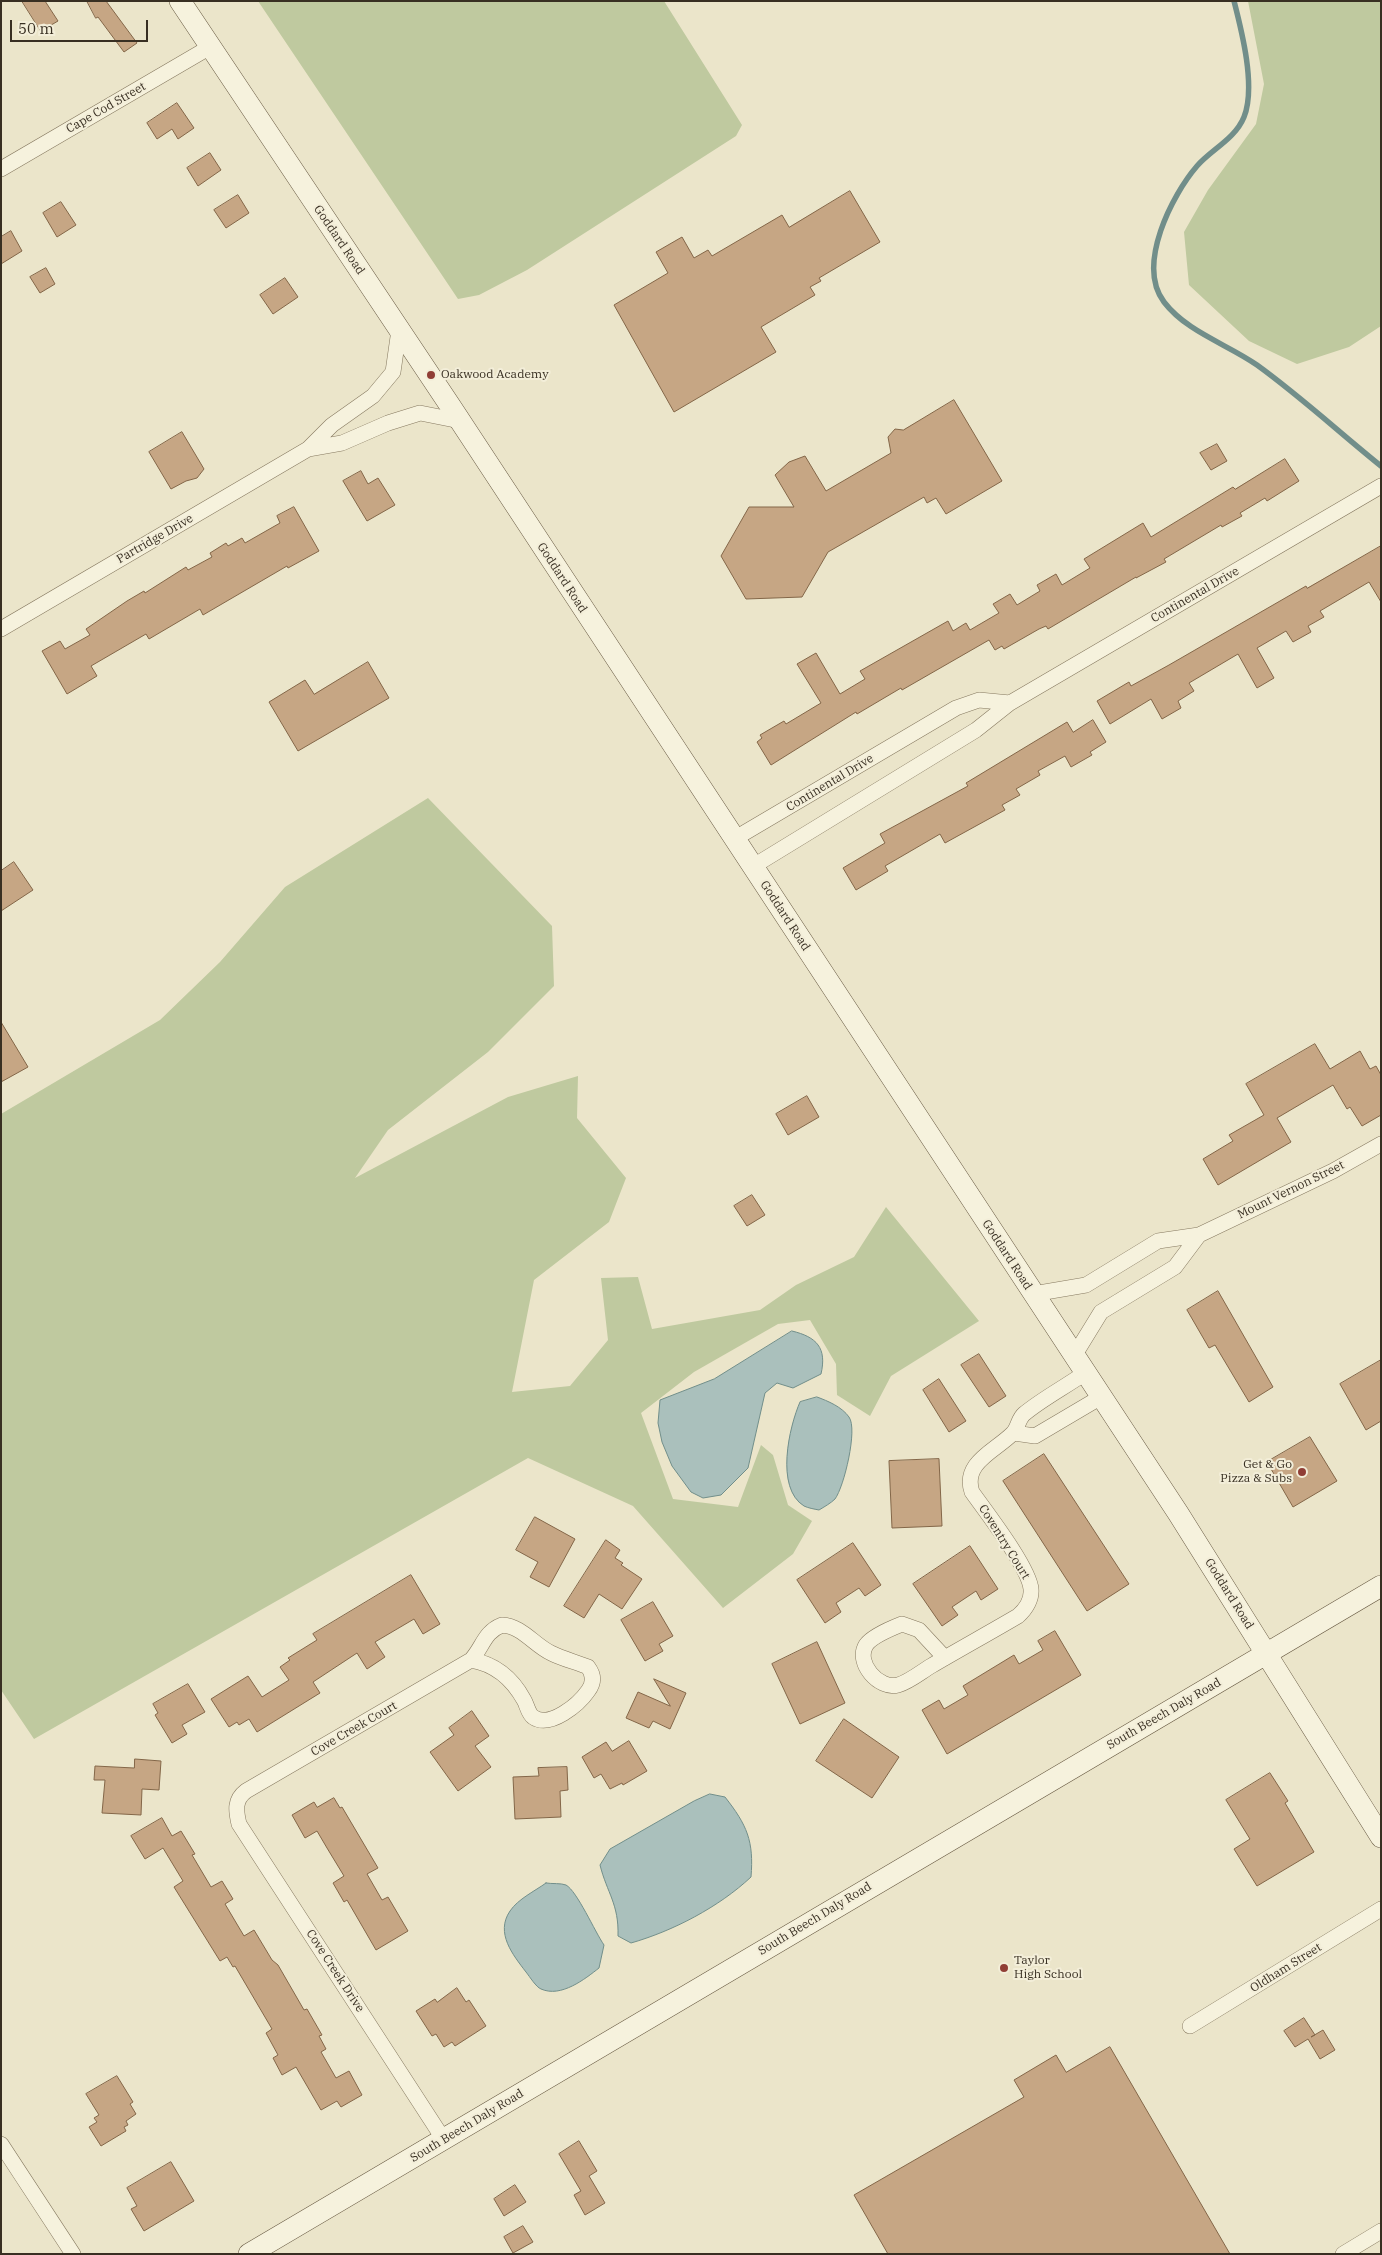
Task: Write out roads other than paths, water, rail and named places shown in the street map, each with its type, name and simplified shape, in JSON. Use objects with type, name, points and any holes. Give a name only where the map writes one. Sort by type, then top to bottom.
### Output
[{"type":"main road","name":"Goddard Road","points":[[180,1],[460,421],[1190,1531],[1381,1838]]},
{"type":"main road","name":"South Beech Daly Road","points":[[249,2254],[1381,1586]]},
{"type":"street","name":"Cape Cod Street","points":[[1,168],[210,47]]},
{"type":"street","points":[[308,449],[332,425],[373,396],[393,372],[399,330]]},
{"type":"street","points":[[308,449],[342,443],[388,423],[420,413],[460,421]]},
{"type":"street","name":"Partridge Drive","points":[[1,629],[308,449]]},
{"type":"street","name":"Continental Drive","points":[[752,867],[976,730],[1010,703],[1381,486]]},
{"type":"street","name":"Continental Drive","points":[[734,839],[956,708],[980,700],[1010,703]]},
{"type":"street","name":"Mount Vernon Street","points":[[1033,1294],[1086,1285],[1158,1241],[1199,1235],[1333,1171],[1381,1144]]},
{"type":"street","name":"Mount Vernon Street","points":[[1080,1365],[1101,1312],[1175,1267],[1199,1235]]},
{"type":"street","name":"Coventry Court","points":[[945,1658],[919,1630],[902,1624],[870,1642],[865,1647],[863,1656],[874,1678],[880,1683],[888,1686],[898,1685],[945,1658],[1018,1616],[1023,1612],[1031,1589],[1026,1574],[972,1492],[969,1483],[970,1474],[974,1465],[1014,1432],[1022,1415],[1080,1365]]},
{"type":"street","points":[[1014,1432],[1035,1436],[1101,1397]]},
{"type":"street","name":"Cove Creek Court","points":[[238,1799],[246,1791],[471,1660],[479,1651],[488,1632],[502,1625],[509,1625],[551,1653],[588,1667],[593,1679],[592,1686],[577,1704],[564,1713],[541,1719],[534,1718],[512,1683],[501,1671],[487,1663],[471,1660]]},
{"type":"street","name":"Cove Creek Drive","points":[[238,1799],[236,1810],[240,1824],[444,2140]]},
{"type":"street","name":"Oldham Street","points":[[1190,2026],[1381,1909]]},
{"type":"street","points":[[1,2144],[73,2254]]},
{"type":"street","points":[[1344,2254],[1381,2232]]},
{"type":"water","points":[[792,1331],[814,1340],[818,1345],[823,1357],[821,1374],[793,1388],[777,1383],[765,1393],[748,1468],[721,1495],[703,1498],[691,1492],[672,1466],[662,1442],[658,1423],[660,1400],[714,1379]]},
{"type":"water","points":[[817,1397],[826,1400],[846,1413],[851,1423],[852,1433],[849,1458],[839,1493],[835,1499],[819,1510],[804,1506],[795,1497],[787,1472],[789,1441],[800,1402]]},
{"type":"water","points":[[710,1794],[725,1797],[744,1825],[750,1843],[751,1877],[710,1908],[679,1925],[631,1943],[618,1936],[615,1907],[600,1865],[610,1849],[694,1801]]},
{"type":"water","points":[[546,1883],[564,1884],[570,1889],[604,1945],[599,1968],[572,1986],[557,1991],[541,1989],[535,1984],[511,1951],[504,1927],[513,1907]]},
{"type":"waterway","points":[[1234,1],[1244,43],[1248,75],[1249,91],[1244,117],[1235,132],[1197,166],[1177,194],[1168,212],[1156,250],[1154,269],[1156,287],[1164,302],[1184,322],[1257,365],[1381,466]]},
{"type":"place","name":"Oakwood Academy","points":[[431,375]]},
{"type":"place","name":"Get & Go Pizza & Subs","points":[[1302,1472]]},
{"type":"place","name":"Taylor High School","points":[[1004,1968]]}]
